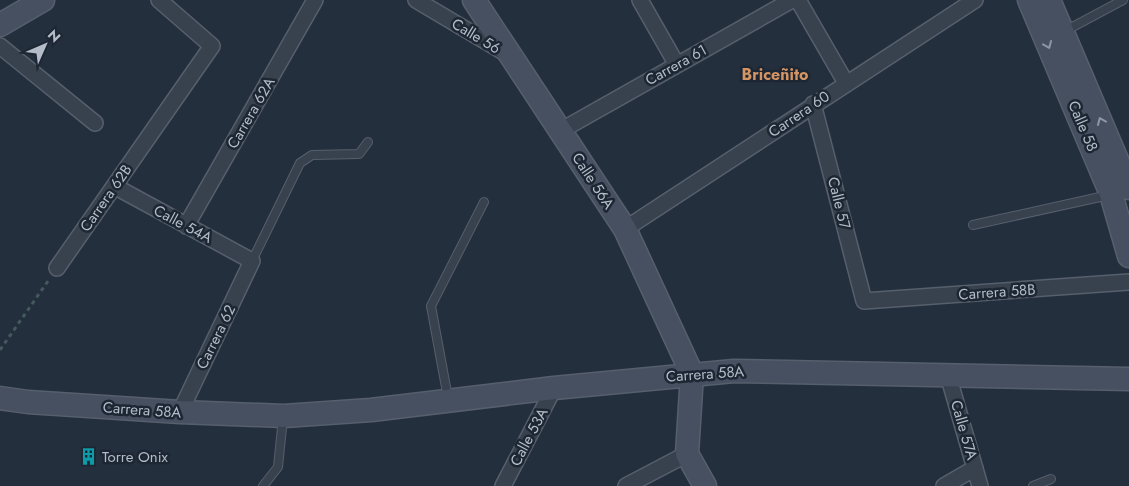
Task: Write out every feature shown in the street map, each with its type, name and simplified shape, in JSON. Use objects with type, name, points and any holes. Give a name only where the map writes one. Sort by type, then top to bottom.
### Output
[{"type":"street","points":[[0,25],[43,0]]},
{"type":"street","name":"Carrera 62B","points":[[57,268],[212,46],[159,0]]},
{"type":"street","name":"Carrera 62A","points":[[186,226],[315,0]]},
{"type":"street","name":"Calle 56","points":[[416,0],[511,56]]},
{"type":"street","name":"Calle 56A","points":[[474,0],[625,229],[692,374]]},
{"type":"street","points":[[640,0],[677,65]]},
{"type":"street","name":"Carrera 61","points":[[560,131],[792,0]]},
{"type":"street","points":[[798,0],[846,83]]},
{"type":"street","name":"Carrera 60","points":[[625,229],[813,104],[975,0]]},
{"type":"street","name":"Calle 58","points":[[1030,0],[1125,190]]},
{"type":"street","name":"Calle 58","points":[[1049,0],[1125,190],[1129,256]]},
{"type":"street","points":[[0,46],[95,123]]},
{"type":"street","name":"Calle 57","points":[[813,104],[864,301]]},
{"type":"street","name":"Calle 54A","points":[[114,186],[252,261]]},
{"type":"street","name":"Carrera 62","points":[[180,412],[252,261]]},
{"type":"street","name":"Carrera 58B","points":[[864,301],[1129,282]]},
{"type":"street","name":"Carrera 58A","points":[[0,398],[28,402],[180,412],[284,416],[371,410],[692,374],[759,371],[1129,379]]},
{"type":"street","points":[[692,374],[687,454],[705,486]]},
{"type":"street","name":"Calle 57A","points":[[948,375],[980,486]]},
{"type":"street","name":"Calle 53A","points":[[503,486],[554,388]]},
{"type":"street","points":[[626,486],[687,454]]},
{"type":"street","points":[[944,486],[975,468]]},
{"type":"lane","points":[[1063,32],[1123,0]]},
{"type":"lane","points":[[252,261],[300,163],[312,156],[359,154],[368,142]]},
{"type":"lane","points":[[973,225],[1125,190]]},
{"type":"lane","points":[[448,401],[431,306],[484,202]]},
{"type":"lane","points":[[263,486],[278,467],[284,416]]},
{"type":"lane","points":[[1033,486],[1051,479]]},
{"type":"path","points":[[0,350],[57,268]]},
{"type":"place","name":"Torre Onix","points":[[88,457]]},
{"type":"district","name":"Briceñito","points":[[775,74]]}]
